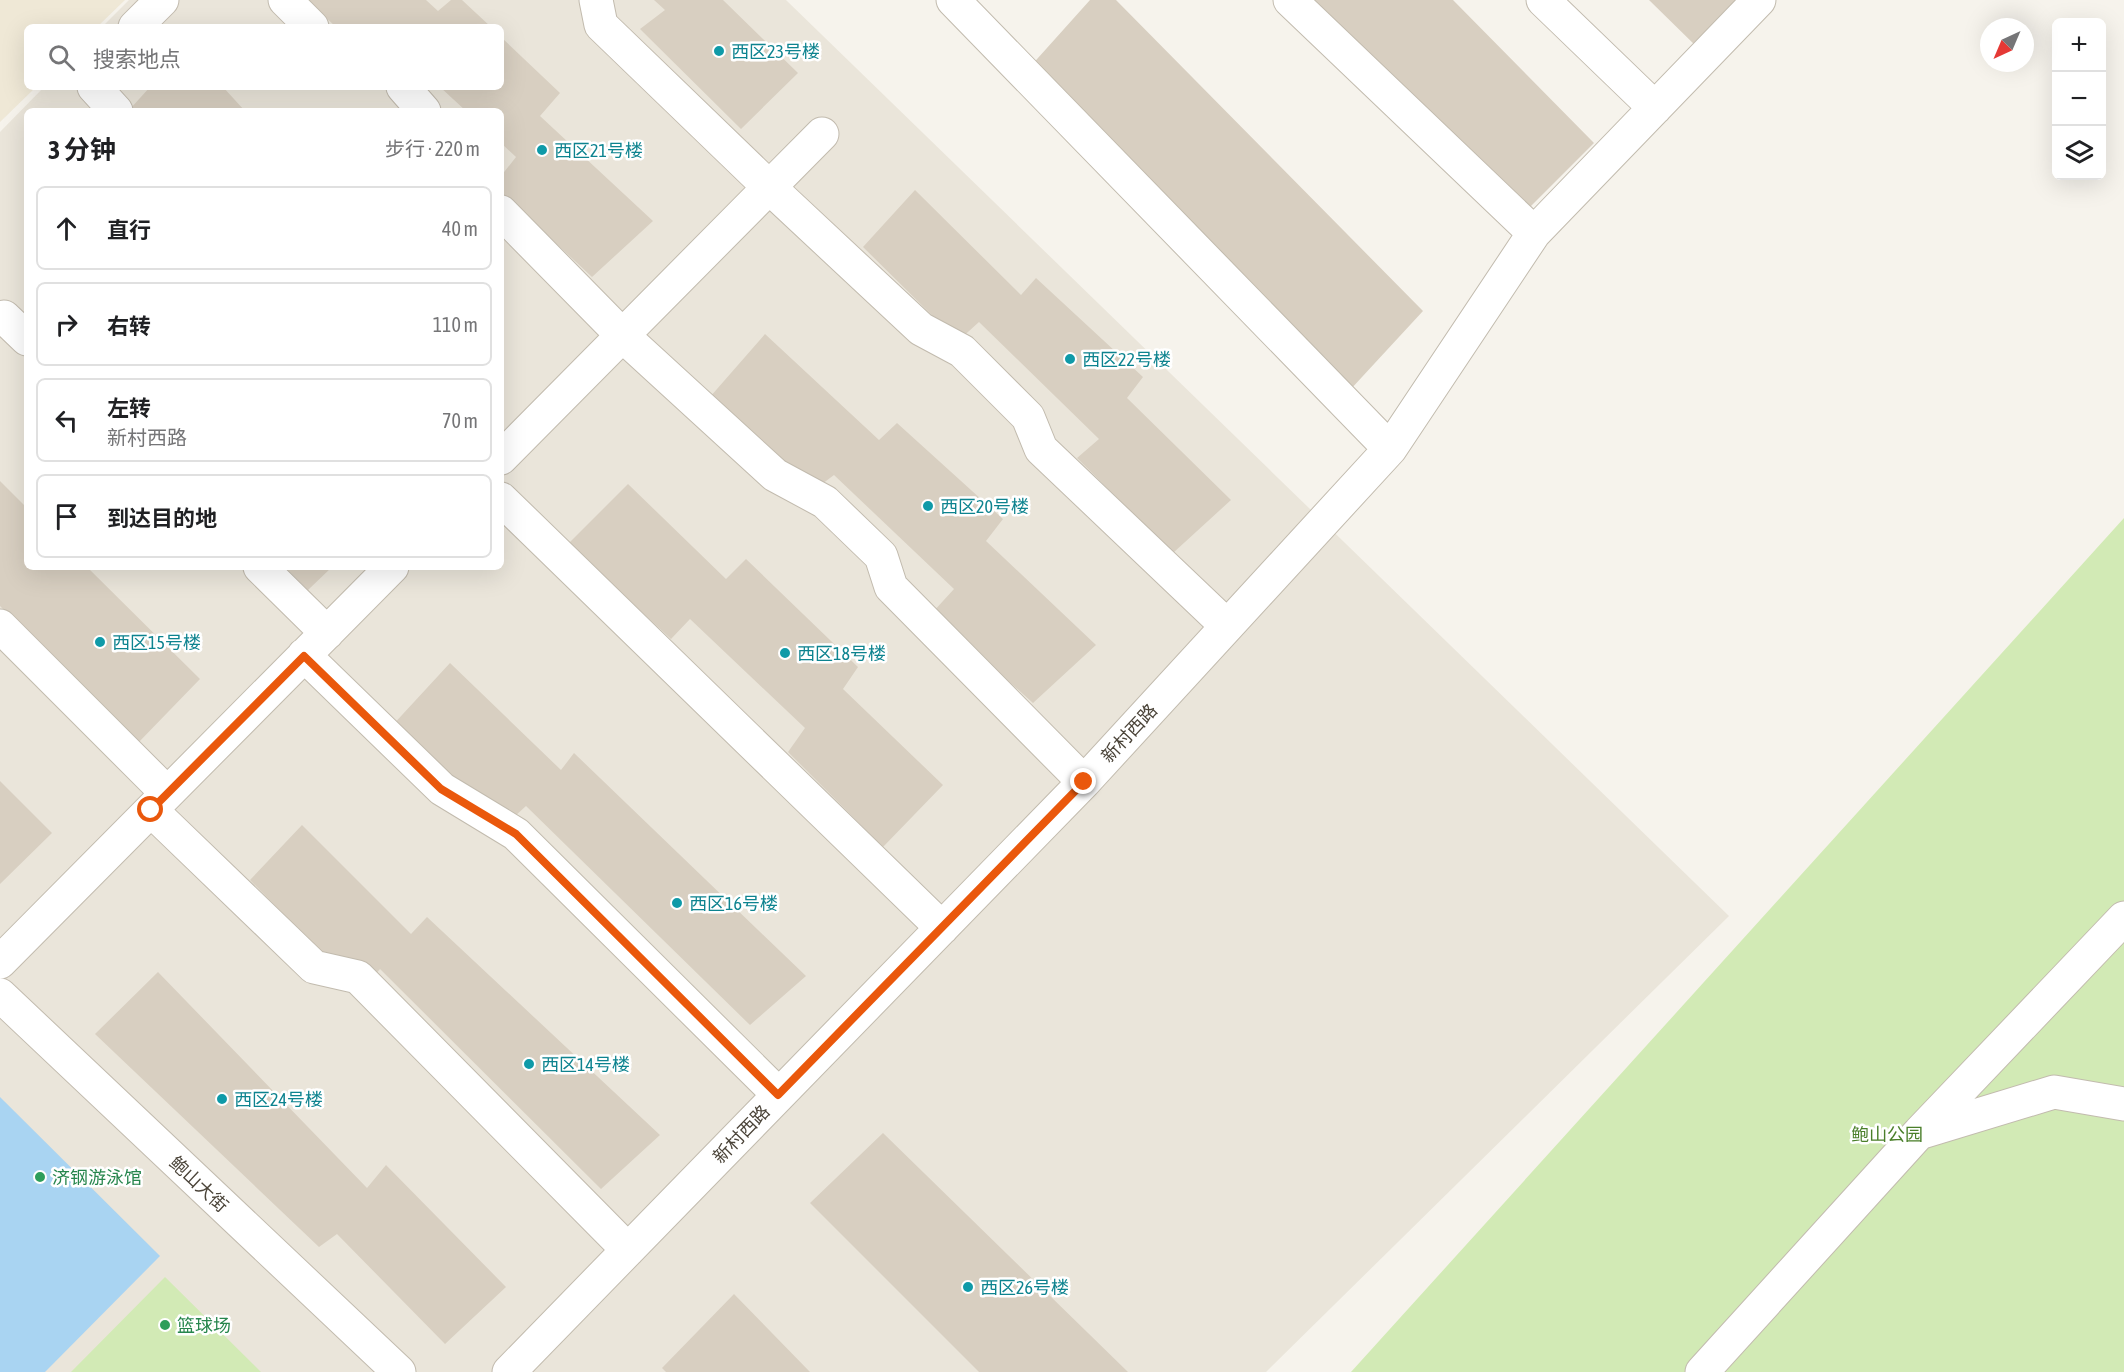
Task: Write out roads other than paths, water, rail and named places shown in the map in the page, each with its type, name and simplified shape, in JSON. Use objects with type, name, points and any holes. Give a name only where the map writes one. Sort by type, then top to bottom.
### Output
[{"type":"street","points":[[138,24],[162,0]]},
{"type":"street","points":[[285,0],[309,24]]},
{"type":"street","points":[[596,0],[601,25],[769,188],[921,329],[962,351],[1028,417],[1041,449],[1227,626]]},
{"type":"street","points":[[953,0],[1390,449]]},
{"type":"street","points":[[1290,0],[1534,233]]},
{"type":"street","points":[[1543,0],[1655,108]]},
{"type":"street","name":"新村西路","points":[[509,1372],[1084,782],[1390,449],[1534,233],[1759,0]]},
{"type":"street","points":[[97,90],[113,108]]},
{"type":"street","points":[[406,90],[421,108]]},
{"type":"street","points":[[504,455],[822,134]]},
{"type":"street","points":[[504,215],[622,335],[775,476],[825,502],[873,548],[880,556],[891,587],[1084,782]]},
{"type":"street","points":[[504,502],[942,928]]},
{"type":"street","points":[[263,570],[327,633]]},
{"type":"street","points":[[0,962],[389,570]]},
{"type":"street","points":[[0,626],[159,802],[314,967],[357,977],[628,1250]]},
{"type":"street","points":[[304,656],[441,789],[516,834],[778,1095]]},
{"type":"street","points":[[1702,1372],[1919,1133],[2124,918]]},
{"type":"street","name":"鲍山大街","points":[[0,996],[399,1372]]},
{"type":"street","points":[[1919,1133],[2054,1092],[2124,1104]]},
{"type":"water","name":"济钢游泳馆","points":[[0,1097],[160,1256],[45,1372],[0,1372]]},
{"type":"place","name":"西区23号楼","points":[[719,51]]},
{"type":"place","name":"西区21号楼","points":[[542,150]]},
{"type":"place","name":"西区22号楼","points":[[1070,359]]},
{"type":"place","name":"西区20号楼","points":[[928,506]]},
{"type":"place","name":"西区15号楼","points":[[100,642]]},
{"type":"place","name":"西区18号楼","points":[[785,653]]},
{"type":"place","name":"西区16号楼","points":[[677,903]]},
{"type":"place","name":"西区14号楼","points":[[529,1064]]},
{"type":"place","name":"西区24号楼","points":[[222,1099]]},
{"type":"place","name":"济钢游泳馆","points":[[40,1177]]},
{"type":"place","name":"西区26号楼","points":[[968,1287]]},
{"type":"place","name":"篮球场","points":[[165,1325]]},
{"type":"park label","name":"鲍山公园","points":[[1887,1134]]}]
